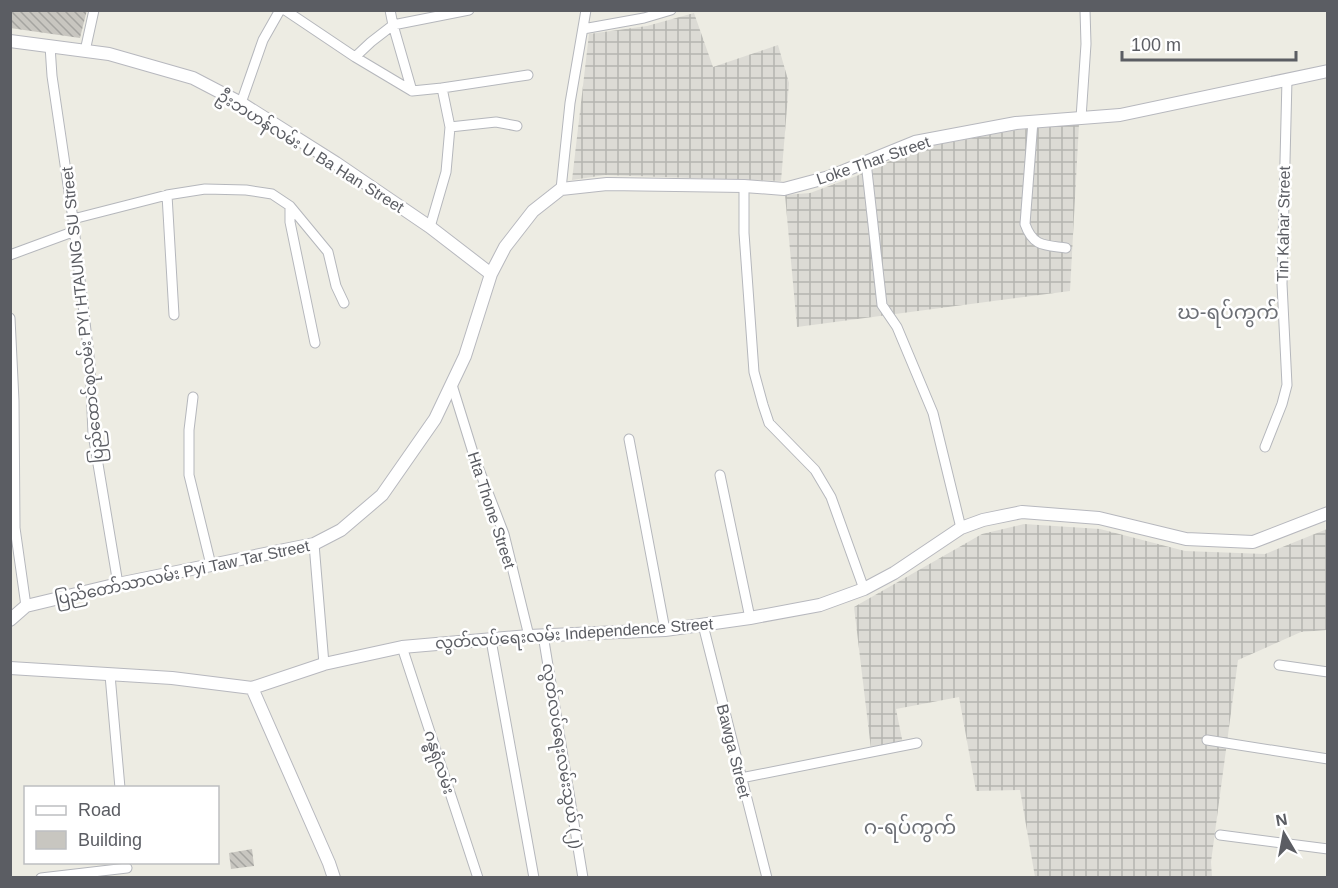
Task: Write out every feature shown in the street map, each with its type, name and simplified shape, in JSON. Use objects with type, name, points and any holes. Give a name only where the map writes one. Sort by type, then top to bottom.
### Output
[{"type":"street","points":[[85,51],[94,10]]},
{"type":"street","points":[[241,103],[263,40],[280,10]]},
{"type":"street","points":[[285,10],[355,57],[412,91],[528,75]]},
{"type":"street","points":[[390,10],[412,91]]},
{"type":"street","points":[[355,57],[393,25],[469,10]]},
{"type":"street","points":[[491,274],[505,247],[533,211],[561,189],[570,103],[586,10]]},
{"type":"street","points":[[583,29],[644,18],[671,10]]},
{"type":"street","points":[[1081,118],[1086,44],[1085,10]]},
{"type":"street","name":"ဦးဘဟန်လမ်း U Ba Han Street","points":[[10,41],[110,54],[193,78],[241,103],[336,163],[429,227],[491,274]]},
{"type":"street","name":"ပြည်ထောင်စုလမ်း PYI HTAUNG SU Street","points":[[50,46],[52,76],[74,219],[90,365],[93,434],[118,584]]},
{"type":"street","name":"Loke Thar Street","points":[[561,189],[607,184],[744,186],[784,189],[829,177],[915,142],[1016,123],[1120,115],[1328,71]]},
{"type":"street","name":"Tin Kahar Street","points":[[1265,447],[1287,385],[1282,284],[1287,79]]},
{"type":"street","points":[[429,227],[446,172],[450,128],[442,88]]},
{"type":"street","points":[[1033,121],[1025,224],[1029,237],[1041,244],[1066,248]]},
{"type":"street","points":[[450,128],[496,122],[517,126]]},
{"type":"street","points":[[866,162],[882,305],[897,327],[933,413],[961,528]]},
{"type":"street","points":[[744,186],[744,233],[754,372],[763,405],[769,423],[815,470],[831,497],[864,589]]},
{"type":"street","points":[[74,219],[167,195],[205,189],[246,190],[272,194],[290,206],[328,252],[336,286],[345,303]]},
{"type":"street","points":[[167,195],[174,315]]},
{"type":"street","points":[[290,206],[290,222],[315,343]]},
{"type":"street","points":[[10,255],[75,231]]},
{"type":"street","name":"ပြည်တော်သာလမ်း Pyi Taw Tar Street","points":[[10,620],[26,606],[118,584],[314,544],[341,530],[382,495],[435,419],[465,356],[491,274]]},
{"type":"street","points":[[10,318],[14,401],[15,528],[26,606]]},
{"type":"street","name":"Hta Thone Street","points":[[452,385],[475,459],[504,534],[529,636]]},
{"type":"street","points":[[193,397],[189,430],[189,475],[211,565]]},
{"type":"street","points":[[629,439],[665,630]]},
{"type":"street","points":[[720,475],[750,618]]},
{"type":"street","name":"လွတ်လပ်ရေးလမ်း Independence Street","points":[[10,668],[172,678],[252,688],[324,664],[402,647],[543,635],[665,630],[750,618],[820,604],[864,589],[894,573],[961,528],[982,520],[1022,512],[1099,518],[1186,539],[1253,542],[1328,513]]},
{"type":"street","points":[[314,544],[324,664]]},
{"type":"street","name":"Bawga Street","points":[[702,625],[767,878]]},
{"type":"street","name":"လွတ်လပ်ရေးလမ်းသွယ် (၂)","points":[[543,635],[583,878]]},
{"type":"street","points":[[491,640],[534,878]]},
{"type":"street","name":"ဂန္ဓရုံလမ်း","points":[[402,647],[478,878]]},
{"type":"street","points":[[1279,665],[1328,672]]},
{"type":"street","points":[[110,675],[120,786]]},
{"type":"street","points":[[252,688],[334,878]]},
{"type":"street","points":[[1207,740],[1328,759]]},
{"type":"street","points":[[741,778],[916,743]]},
{"type":"street","points":[[1220,835],[1328,849]]},
{"type":"street","points":[[41,878],[128,869]]},
{"type":"shaded area","points":[[694,13],[713,67],[778,45],[789,83],[781,181],[605,175],[572,180],[589,34],[647,26]]},
{"type":"shaded area","points":[[1079,124],[1070,291],[797,327],[785,195],[810,193],[859,175],[919,148],[1016,130]]},
{"type":"shaded area","points":[[1024,524],[1100,529],[1185,551],[1265,554],[1327,529],[1327,630],[1301,632],[1238,660],[1211,862],[1212,877],[1035,877],[1020,790],[976,791],[959,697],[896,709],[903,744],[871,749],[854,607],[982,534]]},
{"type":"building","points":[[10,10],[87,10],[80,38],[10,28]]},
{"type":"building","points":[[252,849],[254,866],[231,869],[229,853]]},
{"type":"district","name":"ဃ-ရပ်ကွက်","points":[[1228,312]]},
{"type":"district","name":"ဂ-ရပ်ကွက်","points":[[910,827]]}]
